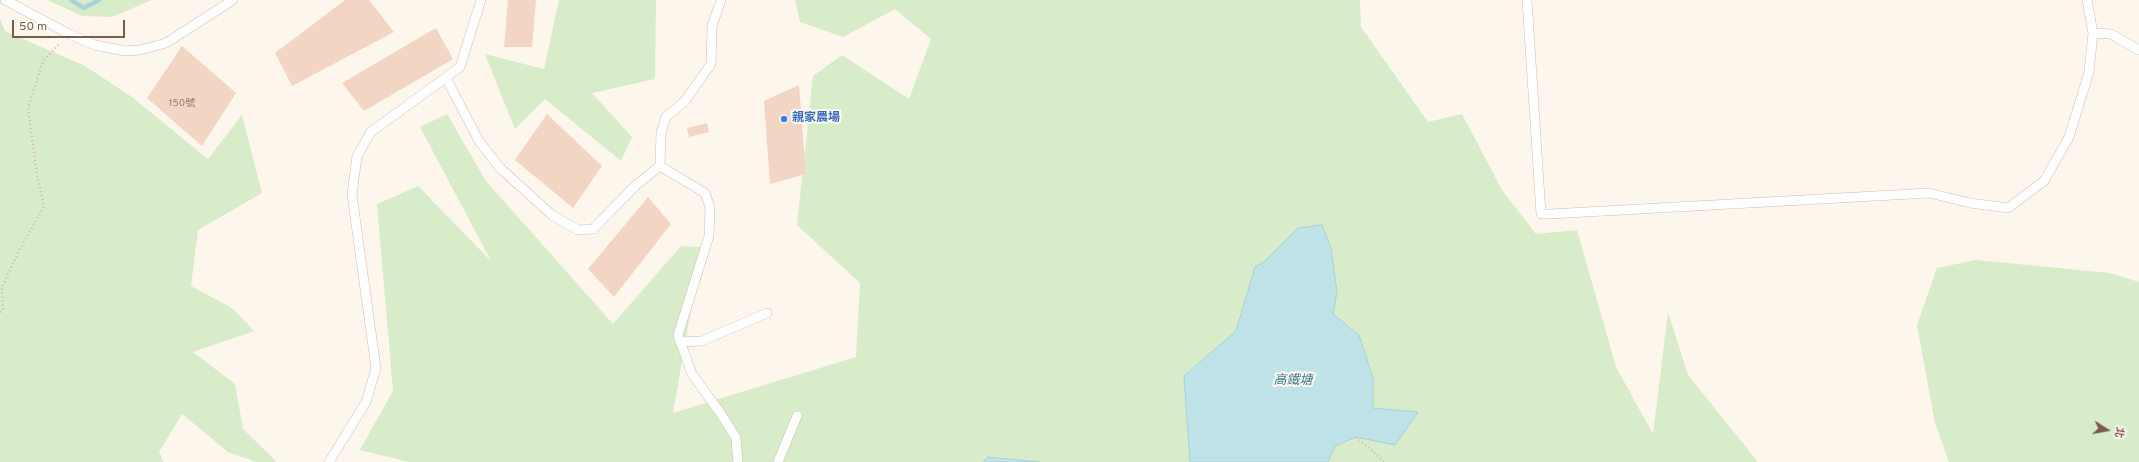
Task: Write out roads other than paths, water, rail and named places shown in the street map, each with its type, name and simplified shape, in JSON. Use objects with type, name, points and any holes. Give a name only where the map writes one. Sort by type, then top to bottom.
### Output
[{"type":"lane","points":[[5,0],[69,34],[95,45],[125,51],[140,50],[173,39],[233,0]]},
{"type":"lane","points":[[329,462],[366,402],[376,368],[352,195],[357,156],[371,132],[460,67],[481,0]]},
{"type":"lane","points":[[446,78],[479,141],[500,168],[552,215],[578,230],[593,229],[635,186],[660,166],[661,133],[666,117],[685,101],[711,64],[712,26],[721,0]]},
{"type":"lane","points":[[1527,0],[1541,214],[1929,193],[1970,203],[2008,208],[2044,181],[2069,137],[2089,72],[2093,33],[2087,0]]},
{"type":"lane","points":[[2093,33],[2111,34],[2139,50]]},
{"type":"lane","points":[[660,166],[705,193],[710,207],[709,236],[683,315],[678,335],[692,374],[721,414],[736,438],[738,462]]},
{"type":"lane","points":[[680,342],[702,341],[767,313]]},
{"type":"lane","points":[[778,462],[797,416]]},
{"type":"water","name":"高鐵塘","points":[[1322,225],[1331,248],[1337,292],[1333,314],[1359,335],[1373,378],[1373,408],[1418,412],[1395,445],[1356,437],[1335,446],[1328,462],[1190,462],[1184,376],[1236,331],[1255,267],[1264,262],[1298,228]]},
{"type":"water","points":[[988,457],[1040,462],[983,462]]},
{"type":"waterway","points":[[71,0],[84,8],[99,0]]},
{"type":"place","name":"親家農場","points":[[784,119]]}]
